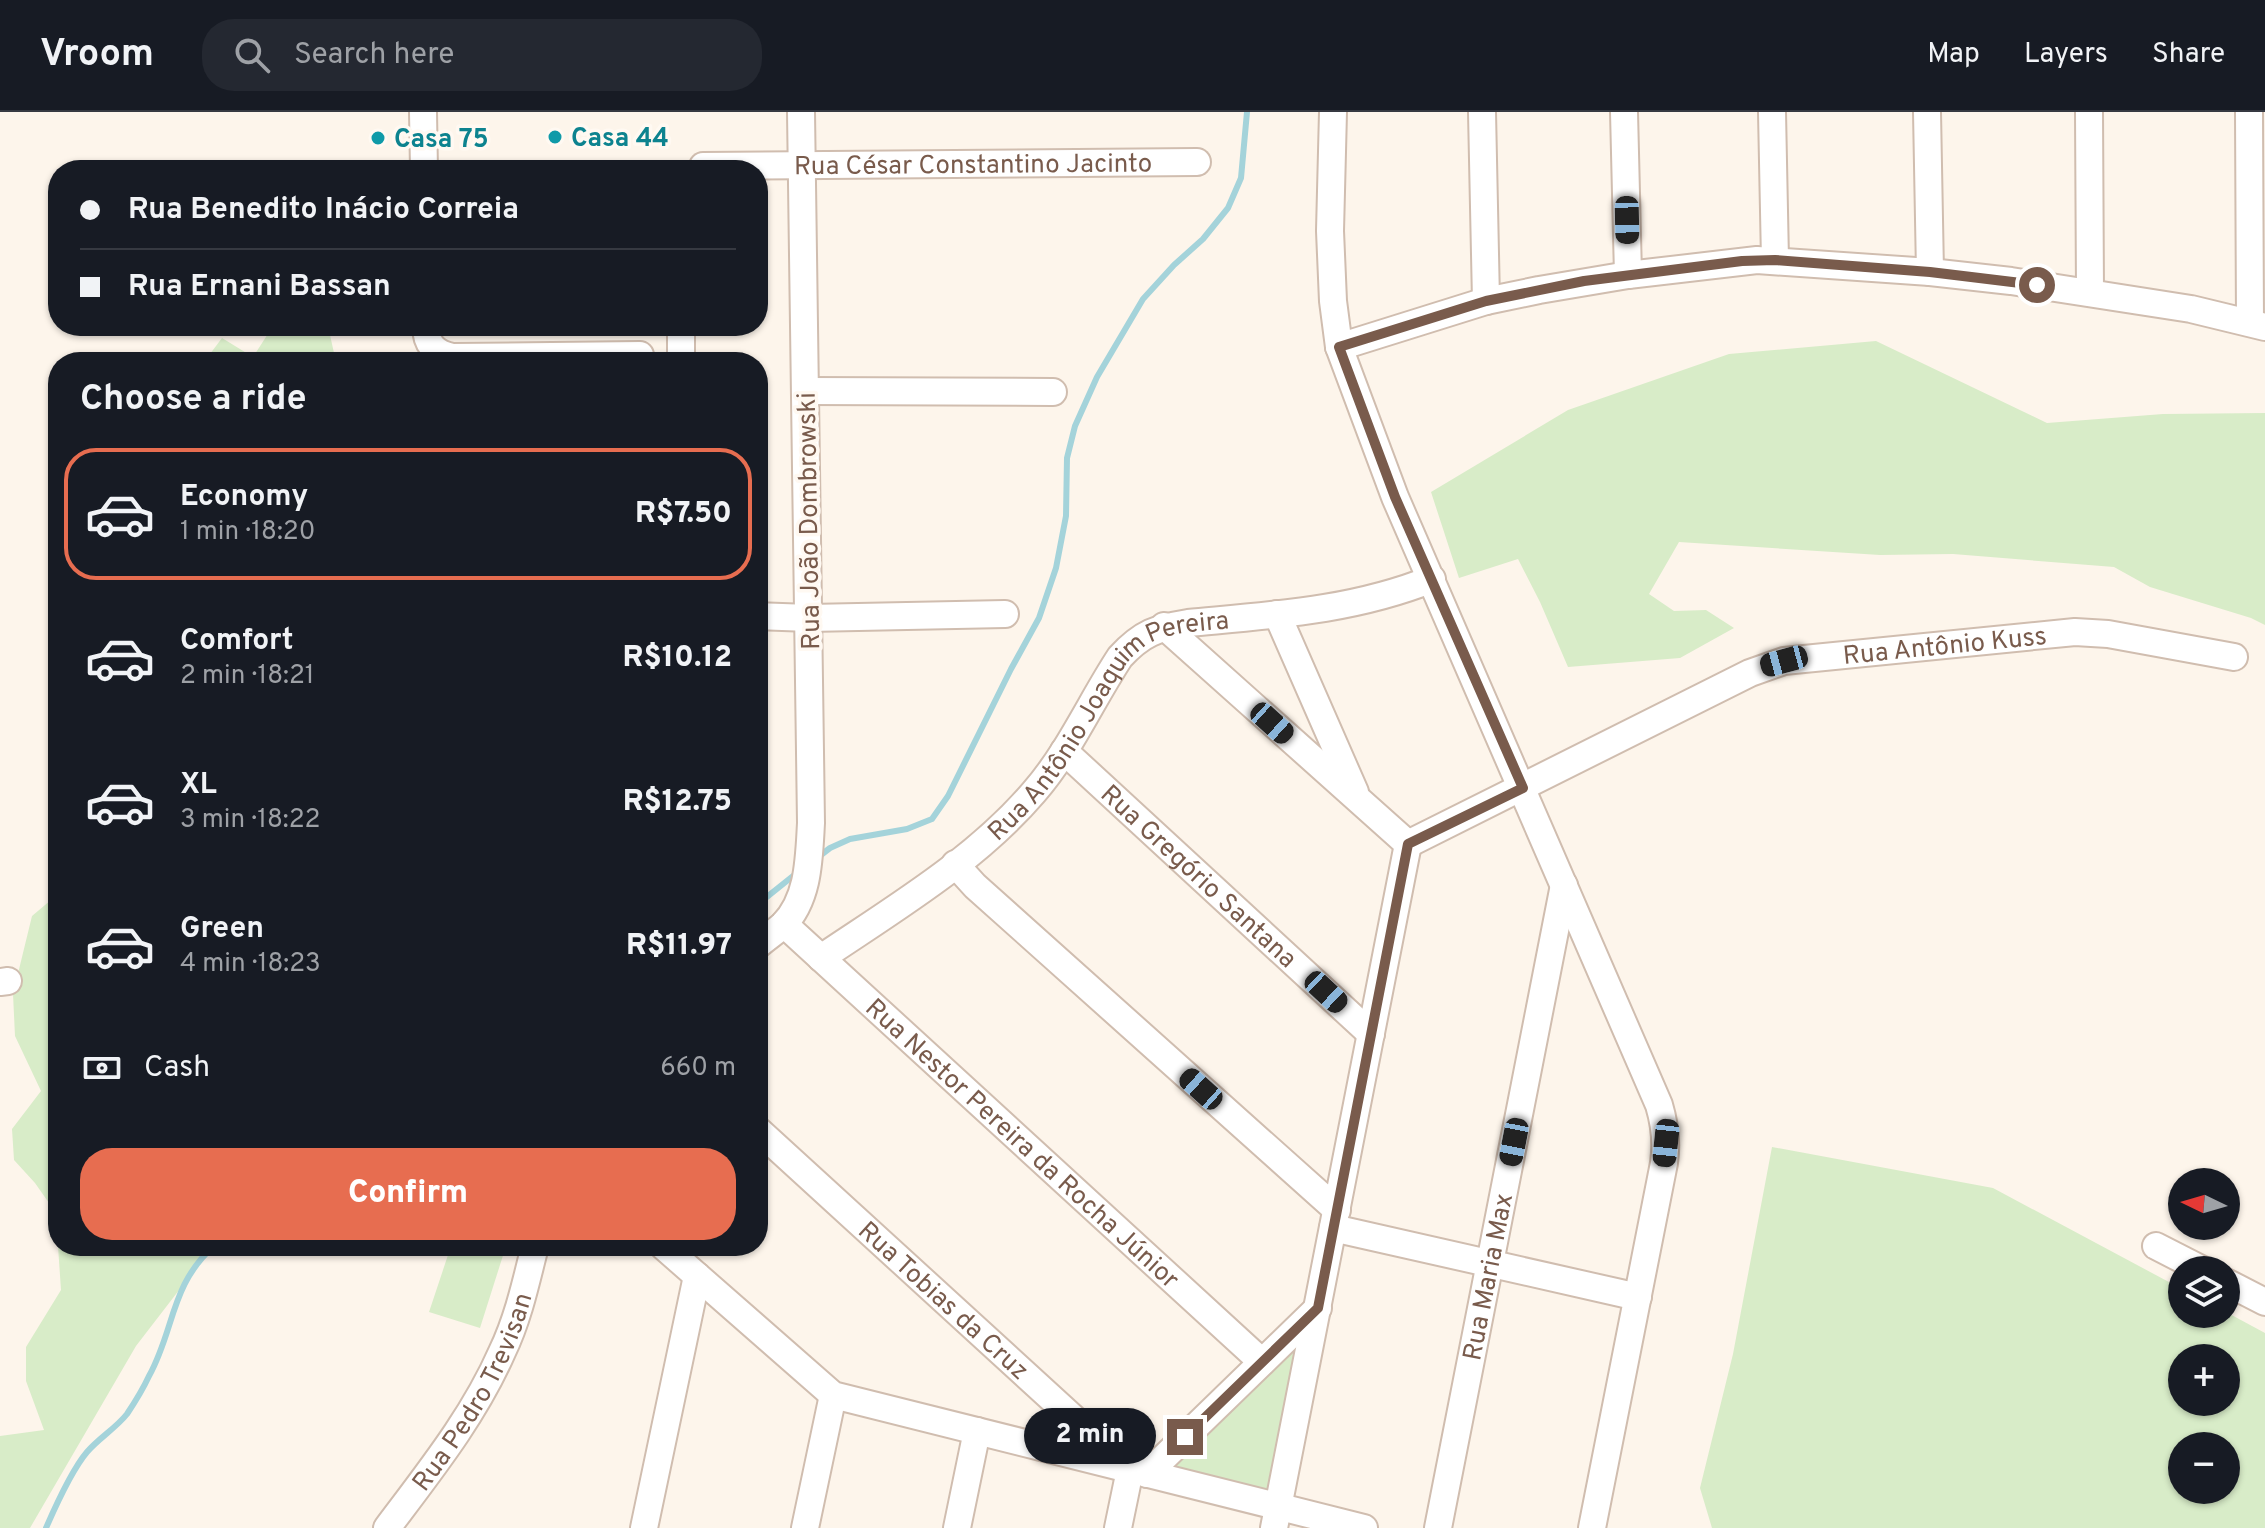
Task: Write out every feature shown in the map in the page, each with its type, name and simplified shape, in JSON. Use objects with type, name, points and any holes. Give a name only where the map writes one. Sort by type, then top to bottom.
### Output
[{"type":"street","points":[[423,112],[424,160]]},
{"type":"street","name":"Rua João Dombrowski","points":[[784,924],[799,902],[810,841],[801,112]]},
{"type":"street","points":[[1333,112],[1330,231],[1333,301],[1339,347],[1395,497],[1653,1090],[1665,1125],[1664,1163],[1592,1528]]},
{"type":"street","points":[[1482,112],[1486,301]]},
{"type":"street","points":[[1624,112],[1628,275]]},
{"type":"street","points":[[1772,112],[1775,260]]},
{"type":"street","points":[[1927,112],[1930,272]]},
{"type":"street","points":[[2089,112],[2090,292]]},
{"type":"street","points":[[1339,347],[1486,301],[1584,281],[1742,261],[1775,260],[1930,272],[2090,292],[2258,324],[2249,112]]},
{"type":"street","name":"Rua César Constantino Jacinto","points":[[768,165],[1197,162]]},
{"type":"street","points":[[427,336],[428,343],[439,352]]},
{"type":"street","points":[[806,391],[1053,392]]},
{"type":"street","name":"Rua Antônio Joaquim Pereira","points":[[821,958],[955,864],[1017,811],[1064,751],[1120,657],[1148,632],[1164,626],[1367,601],[1432,579]]},
{"type":"street","points":[[768,616],[1005,614]]},
{"type":"street","points":[[1277,614],[1358,799]]},
{"type":"street","points":[[1164,626],[1408,844],[1276,1517]]},
{"type":"street","name":"Rua Antônio Kuss","points":[[1408,844],[1750,673],[1784,661],[2075,632],[2108,634],[2234,657]]},
{"type":"street","name":"Rua Gregório Santana","points":[[1064,751],[1371,1034]]},
{"type":"street","points":[[955,864],[975,886],[1335,1219],[1490,1263],[1638,1297]]},
{"type":"street","name":"Rua Maria Max","points":[[1438,1528],[1564,885]]},
{"type":"street","points":[[768,937],[784,924]]},
{"type":"street","name":"Rua Nestor Pereira da Rocha Júnior","points":[[784,924],[1262,1362]]},
{"type":"street","name":"Rua Tobias da Cruz","points":[[768,1139],[1139,1472]]},
{"type":"street","points":[[2156,1246],[2176,1256]]},
{"type":"street","name":"Rua Pedro Trevisan","points":[[387,1528],[486,1385],[518,1313],[532,1256]]},
{"type":"street","points":[[674,1256],[833,1395],[1139,1472],[1276,1517],[1364,1528]]},
{"type":"street","points":[[644,1528],[697,1276]]},
{"type":"street","points":[[2240,1289],[2265,1302]]},
{"type":"street","points":[[1118,1528],[1139,1472],[1318,1308]]},
{"type":"street","points":[[805,1528],[833,1395]]},
{"type":"street","points":[[957,1528],[977,1431]]},
{"type":"green space","points":[[267,336],[330,336],[334,352],[256,352]]},
{"type":"green space","points":[[222,338],[245,352],[212,352]]},
{"type":"green space","points":[[1876,341],[2047,423],[2163,414],[2265,413],[2265,625],[2150,587],[2114,567],[1953,554],[1880,555],[1679,542],[1649,594],[1674,611],[1706,610],[1734,628],[1680,658],[1568,667],[1518,559],[1459,578],[1431,492],[1568,410],[1729,354]]},
{"type":"green space","points":[[48,902],[48,1202],[14,1160],[12,1129],[41,1091],[15,1036],[13,994],[32,916]]},
{"type":"green space","points":[[1772,1147],[1993,1188],[2168,1282],[2168,1328],[2240,1328],[2240,1320],[2265,1333],[2265,1528],[1712,1528],[1700,1488],[1733,1354]]},
{"type":"green space","points":[[59,1256],[205,1256],[136,1346],[30,1528],[0,1528],[0,1436],[44,1430],[26,1381],[26,1347],[61,1290]]},
{"type":"green space","points":[[448,1256],[503,1256],[480,1328],[429,1312]]},
{"type":"green space","points":[[1311,1326],[1274,1499],[1161,1472]]},
{"type":"waterway","points":[[817,858],[850,839],[907,829],[932,819],[948,796],[1039,618],[1056,568],[1066,516],[1067,458],[1075,426],[1097,377],[1143,299],[1203,239],[1228,208],[1241,178],[1247,112]]},
{"type":"waterway","points":[[768,896],[798,872]]},
{"type":"waterway","points":[[46,1528],[81,1460],[123,1419],[139,1395],[157,1359],[181,1292],[205,1256]]},
{"type":"place","name":"Casa 44","points":[[555,137]]},
{"type":"place","name":"Casa 75","points":[[378,138]]},
{"type":"route","points":[[1185,1437],[1318,1308],[1408,844],[1523,788],[1406,524],[1339,347],[1486,301],[1584,281],[1742,261],[1775,260],[1930,272],[2037,285]]}]
